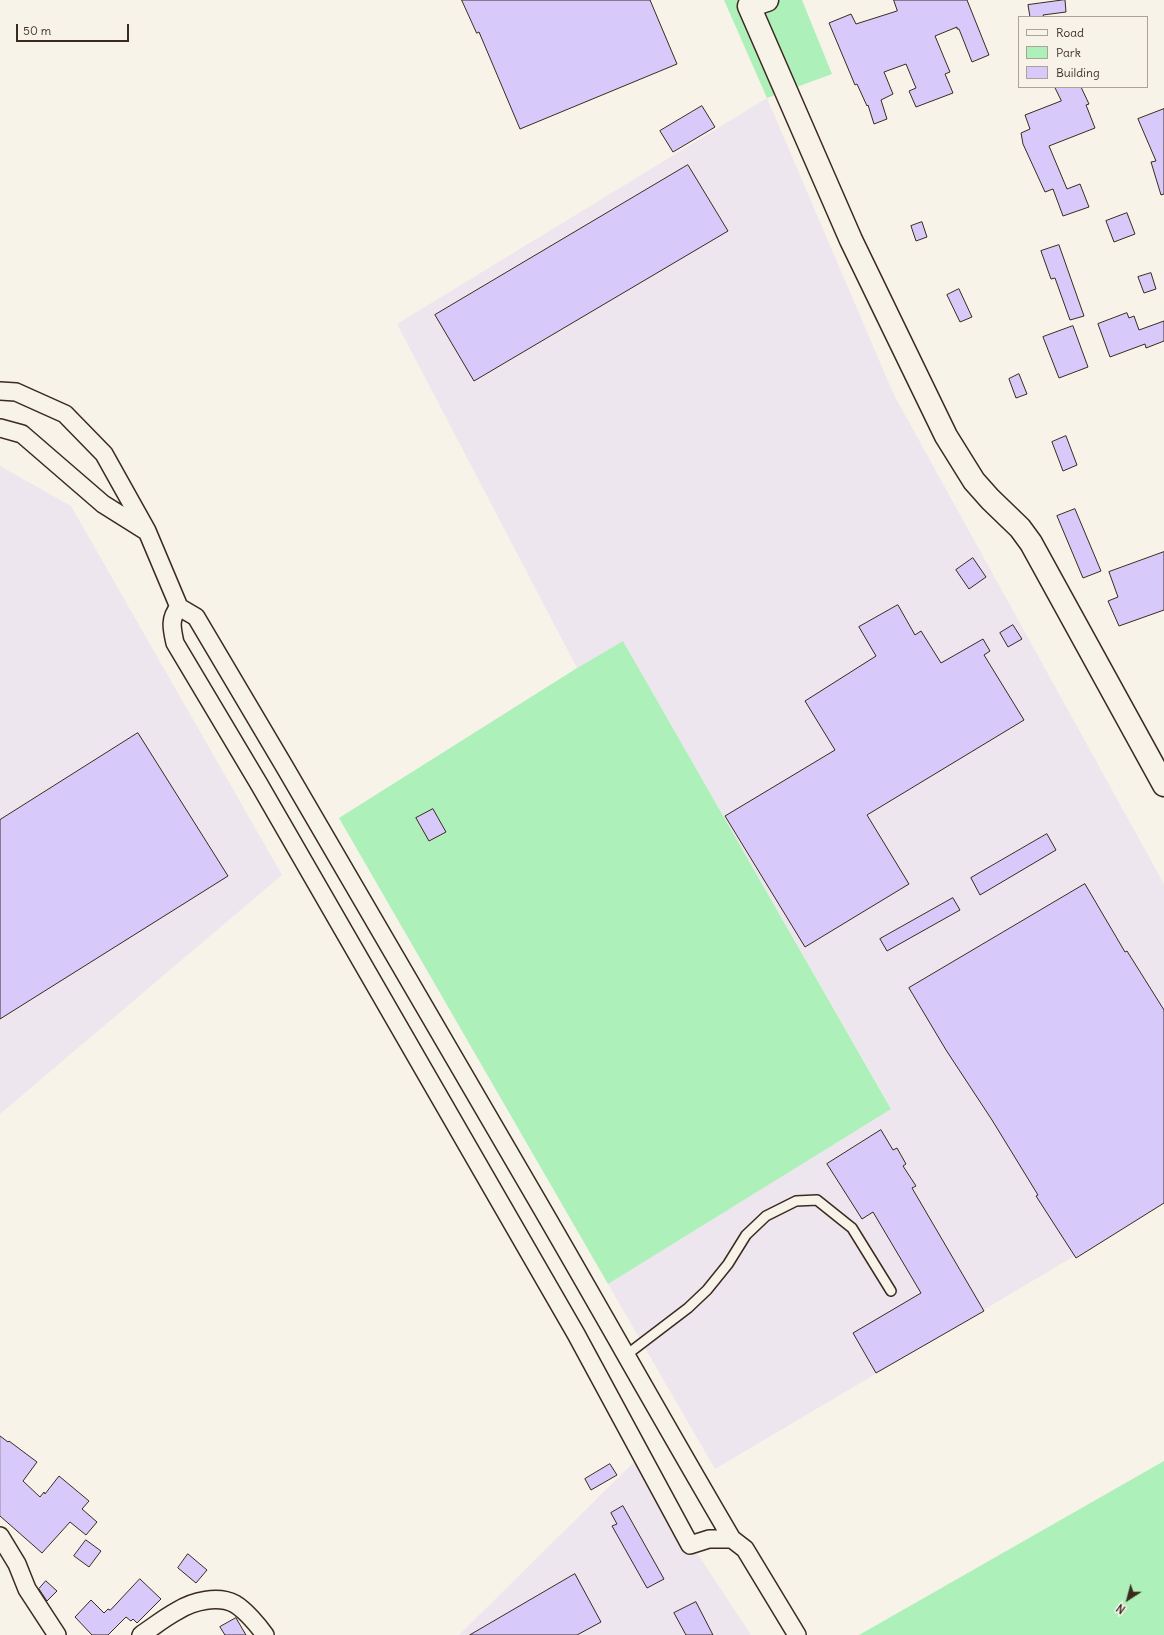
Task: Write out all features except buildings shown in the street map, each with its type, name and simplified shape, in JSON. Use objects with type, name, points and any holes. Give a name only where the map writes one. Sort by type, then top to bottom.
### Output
[{"type":"street","points":[[755,2],[851,240],[946,436],[974,481],[1020,528],[1032,543],[1164,785]]},
{"type":"street","points":[[0,391],[16,392],[65,414],[104,454],[147,531],[179,607],[196,617],[400,962],[625,1356],[732,1539],[745,1549],[797,1635]]},
{"type":"street","points":[[0,428],[22,434],[103,504],[147,531]]},
{"type":"street","points":[[179,607],[174,613],[170,625],[175,643],[260,784],[576,1334],[690,1545],[709,1539],[732,1539]]},
{"type":"street","points":[[0,1536],[17,1564],[27,1589],[57,1635]]},
{"type":"street","points":[[141,1635],[177,1610],[198,1602],[218,1599],[236,1604],[258,1625],[265,1635]]},
{"type":"lane","points":[[625,1356],[688,1308],[707,1290],[728,1264],[746,1235],[766,1216],[796,1201],[817,1200],[852,1228],[891,1291]]},
{"type":"shaded area","points":[[767,98],[894,395],[1164,884],[1164,1203],[715,1469],[608,1284],[891,1108],[623,641],[577,668],[397,324]]},
{"type":"shaded area","points":[[0,466],[71,506],[282,875],[0,1114]]},
{"type":"shaded area","points":[[636,1460],[751,1635],[459,1635]]},
{"type":"green space","points":[[724,0],[802,0],[832,74],[767,98]]},
{"type":"green space","points":[[623,641],[891,1109],[608,1284],[339,818],[577,668]]},
{"type":"green space","points":[[1164,1461],[1164,1635],[859,1635]]}]
